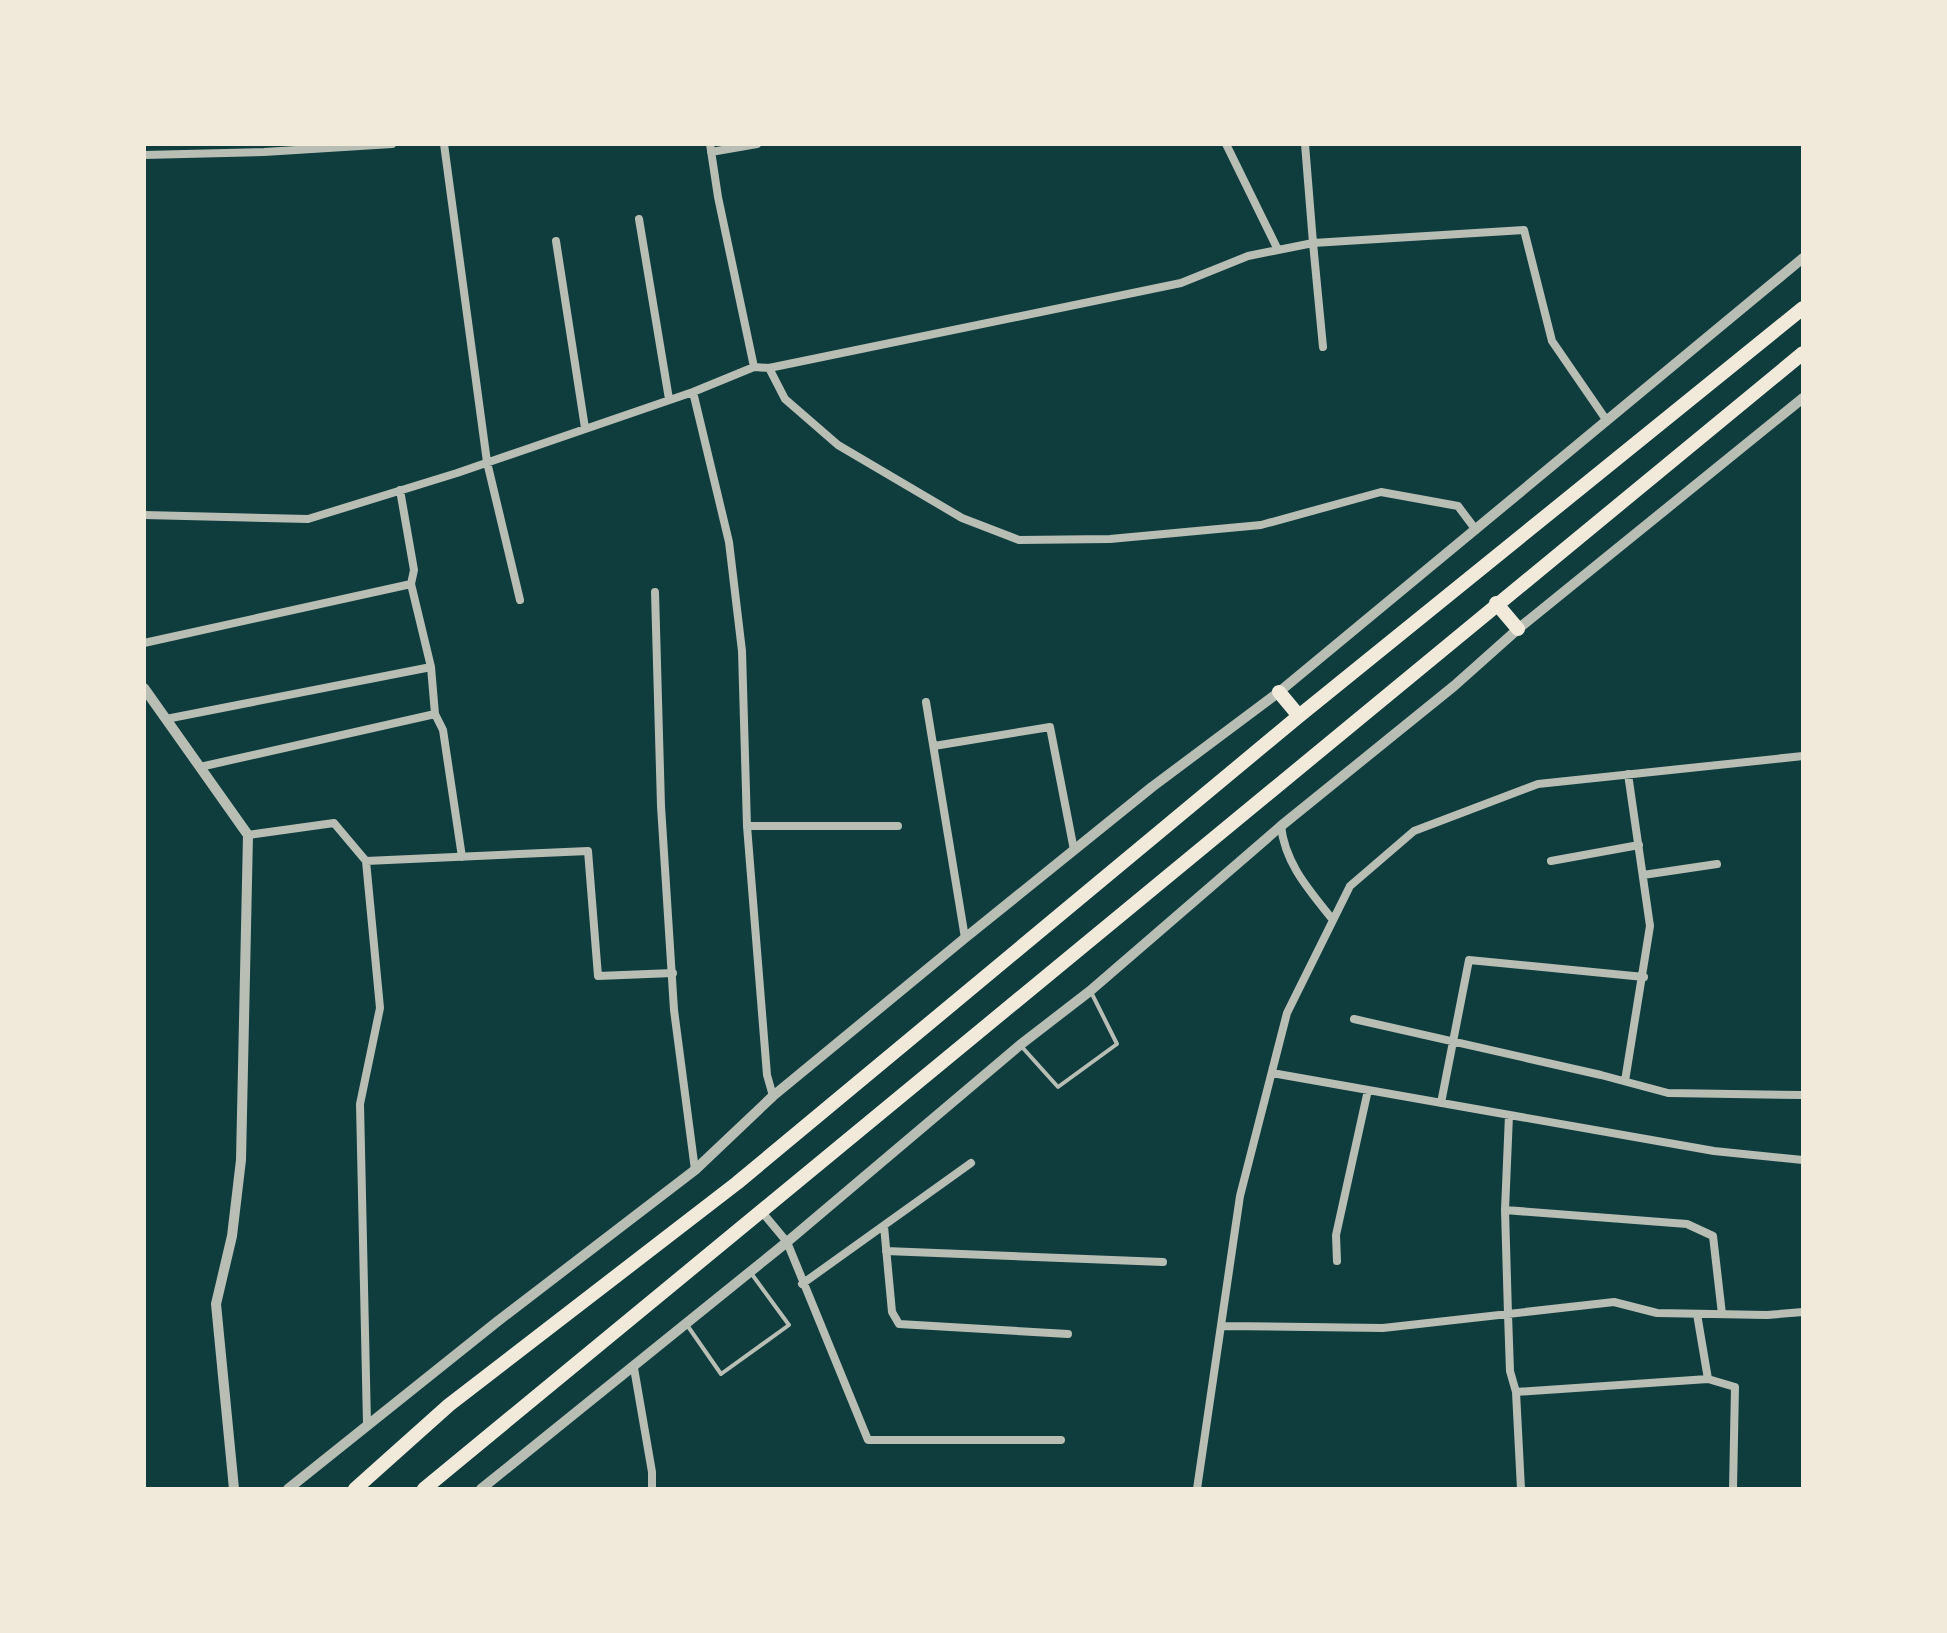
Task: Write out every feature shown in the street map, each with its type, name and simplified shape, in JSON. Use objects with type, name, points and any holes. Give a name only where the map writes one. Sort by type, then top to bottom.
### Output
[{"type":"highway","points":[[355,1489],[449,1405],[737,1183],[1299,716],[1803,308]]},
{"type":"highway","points":[[424,1489],[1803,353]]},
{"type":"highway","points":[[1496,603],[1518,629]]},
{"type":"highway","points":[[1279,692],[1299,716]]},
{"type":"street","points":[[173,144],[173,154]]},
{"type":"street","points":[[144,155],[392,144]]},
{"type":"street","points":[[444,144],[487,462],[520,600]]},
{"type":"street","points":[[754,367],[718,197],[711,148],[757,144]]},
{"type":"street","points":[[1226,144],[1278,250]]},
{"type":"street","points":[[1305,144],[1323,347]]},
{"type":"street","points":[[639,219],[669,399]]},
{"type":"street","points":[[144,515],[308,519],[693,392],[754,367],[769,368],[1181,283],[1248,256],[1313,243],[1524,230],[1552,341],[1607,421]]},
{"type":"street","points":[[556,241],[585,428]]},
{"type":"street","points":[[288,1489],[367,1424],[695,1170],[773,1096],[1152,787],[1279,692],[1803,258]]},
{"type":"street","points":[[769,368],[785,399],[838,445],[962,518],[1019,540],[1110,539],[1261,525],[1381,492],[1458,506],[1476,530]]},
{"type":"street","points":[[693,392],[729,542],[742,651],[747,826],[767,1075],[773,1096]]},
{"type":"street","points":[[481,1489],[787,1242],[1020,1045],[1090,991],[1281,826],[1454,686],[1518,629],[1803,398]]},
{"type":"street","points":[[400,490],[414,570],[411,584],[431,667],[435,714],[443,730],[462,857]]},
{"type":"street","points":[[144,643],[411,584]]},
{"type":"street","points":[[655,592],[661,806],[674,1010],[695,1170]]},
{"type":"street","points":[[166,719],[431,667]]},
{"type":"street","points":[[144,688],[248,835],[241,1160],[232,1236],[216,1304],[234,1489]]},
{"type":"street","points":[[926,702],[965,938]]},
{"type":"street","points":[[200,767],[435,714]]},
{"type":"street","points":[[934,746],[1050,727],[1074,850]]},
{"type":"street","points":[[1197,1489],[1240,1196],[1287,1013],[1350,886],[1414,831],[1538,784],[1803,756]]},
{"type":"street","points":[[1625,1081],[1650,926],[1628,774]]},
{"type":"street","points":[[248,835],[334,823],[366,861],[380,1008],[360,1104],[367,1424]]},
{"type":"street","points":[[747,826],[898,826]]},
{"type":"street","points":[[1281,826],[1286,854],[1301,880],[1333,920]]},
{"type":"street","points":[[1551,861],[1639,845]]},
{"type":"street","points":[[366,861],[588,851],[598,976],[673,973]]},
{"type":"street","points":[[1643,875],[1717,864]]},
{"type":"street","points":[[1441,1103],[1469,960],[1644,977]]},
{"type":"street","points":[[1354,1019],[1668,1093],[1803,1095]]},
{"type":"street","points":[[1272,1073],[1714,1151],[1803,1160]]},
{"type":"street","points":[[1337,1261],[1336,1235],[1368,1090]]},
{"type":"street","points":[[1509,1115],[1505,1210],[1508,1314],[1521,1489]]},
{"type":"street","points":[[802,1284],[971,1163]]},
{"type":"street","points":[[1505,1210],[1687,1224],[1713,1236],[1722,1314]]},
{"type":"street","points":[[762,1212],[787,1242],[868,1440],[1061,1440]]},
{"type":"street","points":[[884,1226],[892,1312],[899,1324],[1068,1334]]},
{"type":"street","points":[[886,1251],[1163,1262]]},
{"type":"street","points":[[1222,1326],[1383,1328],[1614,1302],[1657,1313],[1803,1312]]},
{"type":"street","points":[[1697,1314],[1708,1379]]},
{"type":"street","points":[[634,1368],[652,1472],[652,1489]]},
{"type":"street","points":[[1516,1392],[1708,1379],[1735,1387],[1733,1489]]},
{"type":"lane","points":[[1020,1045],[1058,1087],[1117,1044],[1090,991]]},
{"type":"lane","points":[[686,1324],[721,1374],[789,1325],[750,1271]]}]
